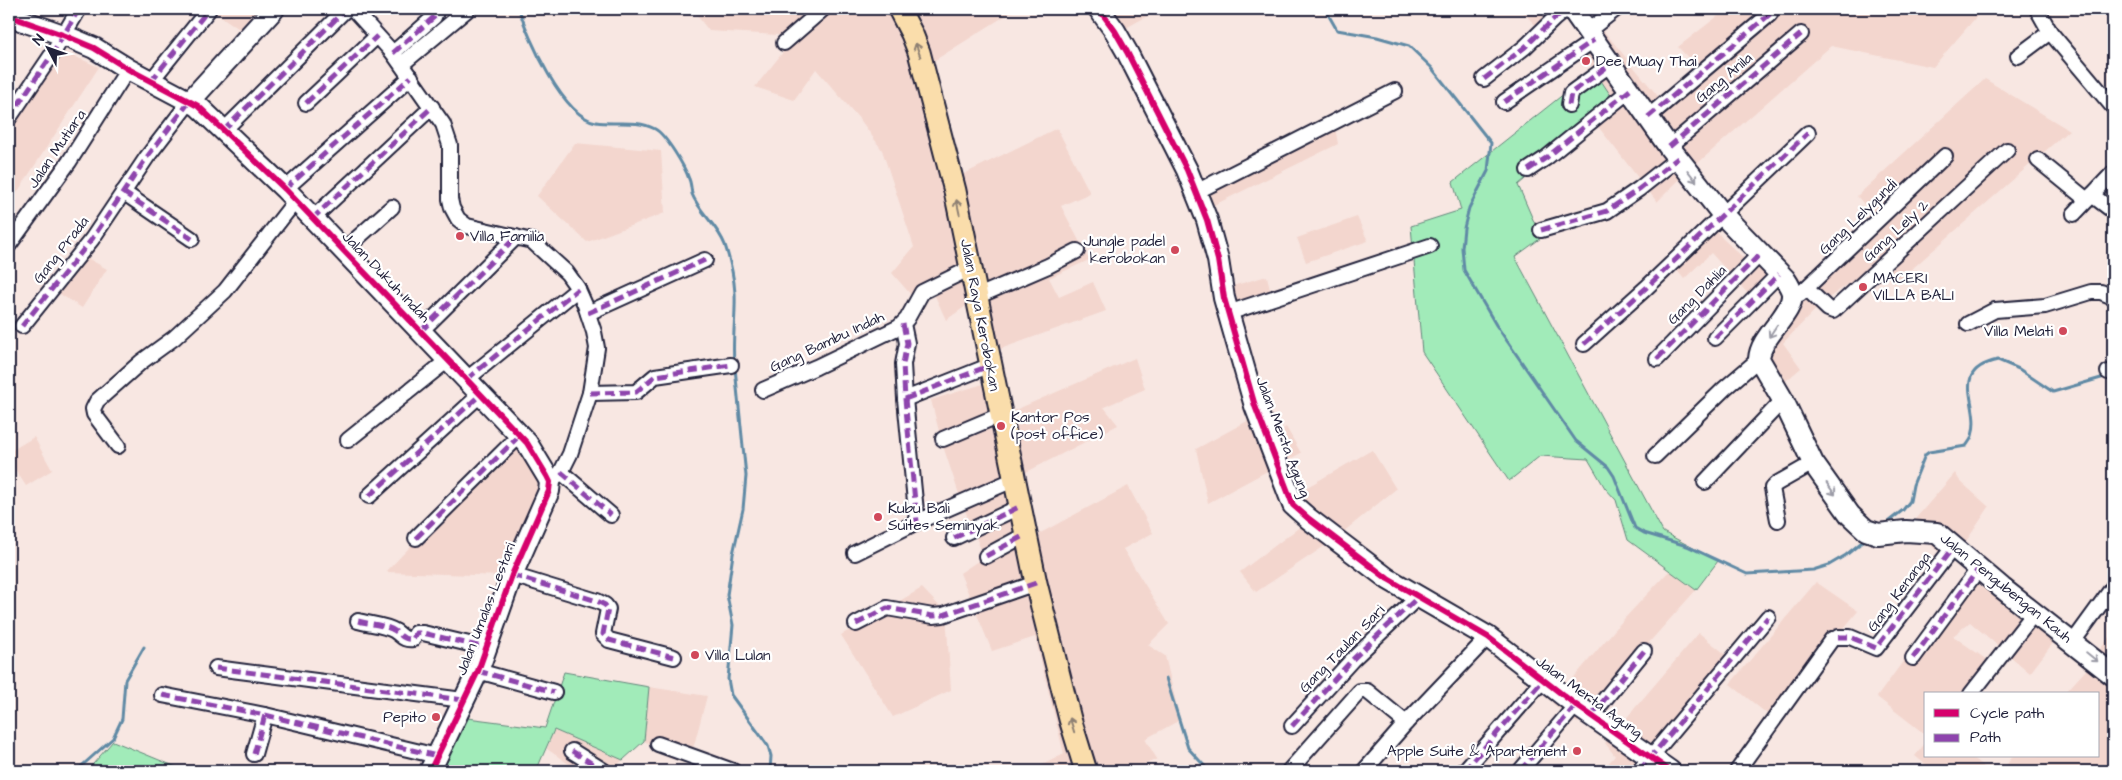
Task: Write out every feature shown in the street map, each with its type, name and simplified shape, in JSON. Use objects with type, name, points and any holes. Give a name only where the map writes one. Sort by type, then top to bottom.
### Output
[{"type":"main road","name":"Jalan Raya Kerobokan","points":[[898,9],[912,34],[924,69],[955,191],[1025,535],[1070,719],[1086,771]]},
{"type":"street","points":[[9,118],[53,53],[78,9]]},
{"type":"street","points":[[151,81],[209,9]]},
{"type":"street","points":[[190,101],[274,9]]},
{"type":"street","points":[[223,131],[346,9]]},
{"type":"street","points":[[353,9],[398,59],[443,124],[450,144],[450,199],[454,214],[467,226],[532,241],[567,273],[578,289],[588,313],[596,348],[590,393],[578,434],[555,477],[611,515]]},
{"type":"street","points":[[398,59],[434,17],[437,9]]},
{"type":"street","points":[[398,59],[468,9]]},
{"type":"street","points":[[784,43],[823,9]]},
{"type":"street","name":"Jalan Merta Agung","points":[[1099,9],[1127,52],[1187,170],[1196,192],[1214,240],[1228,313],[1255,406],[1293,505],[1388,579],[1488,637],[1584,710],[1645,764],[1670,771]]},
{"type":"street","points":[[1484,79],[1525,47],[1566,9]]},
{"type":"street","points":[[1572,9],[1673,152],[1723,215],[1789,285],[1792,292],[1799,293]]},
{"type":"street","points":[[1504,102],[1591,35],[1616,9]]},
{"type":"street","points":[[2037,9],[2050,32],[2113,106]]},
{"type":"street","points":[[1648,116],[1770,14]]},
{"type":"street","name":"Jalan Dukuh Indah","points":[[9,16],[94,48],[128,69],[198,106],[290,195],[450,360],[520,435],[555,477]]},
{"type":"street","points":[[2018,56],[2050,32]]},
{"type":"street","name":"Gang Anila","points":[[1541,230],[1610,209],[1639,189],[1673,152],[1801,34]]},
{"type":"street","points":[[306,103],[378,36]]},
{"type":"street","points":[[1569,105],[1571,94],[1575,90],[1611,64]]},
{"type":"street","name":"Jalan Mutiara","points":[[9,245],[69,162],[128,69]]},
{"type":"street","points":[[118,446],[94,414],[93,410],[97,401],[141,362],[174,338],[225,291],[290,195],[411,77]]},
{"type":"street","points":[[1528,170],[1546,158],[1630,90]]},
{"type":"street","points":[[1196,192],[1394,91]]},
{"type":"street","name":"Gang Prada","points":[[22,326],[92,239],[147,157],[190,101]]},
{"type":"street","points":[[312,219],[432,107]]},
{"type":"street","points":[[1584,344],[1646,288],[1808,133]]},
{"type":"street","name":"Gang Lely 2","points":[[1799,293],[1828,310],[1834,311],[2007,150]]},
{"type":"street","name":"Gang Lelygundi","points":[[1799,293],[1945,156]]},
{"type":"street","points":[[2038,160],[2113,211]]},
{"type":"street","points":[[2074,214],[2113,173]]},
{"type":"street","points":[[123,192],[192,239]]},
{"type":"street","points":[[343,251],[392,207]]},
{"type":"street","points":[[421,331],[516,237]]},
{"type":"street","points":[[1228,313],[1430,246]]},
{"type":"street","points":[[976,297],[1048,266],[1077,251]]},
{"type":"street","name":"Gang Dahlia","points":[[1657,359],[1760,254]]},
{"type":"street","points":[[588,313],[705,260]]},
{"type":"street","name":"Gang Bambu Indah","points":[[763,390],[816,367],[904,324],[918,296],[926,290],[971,268]]},
{"type":"street","points":[[1715,338],[1779,274]]},
{"type":"street","points":[[467,379],[578,289]]},
{"type":"street","points":[[1968,324],[1995,310],[2044,306],[2091,292],[2101,292],[2113,297]]},
{"type":"street","points":[[1655,456],[1725,388],[1760,359],[1763,346],[1789,304],[1799,293]]},
{"type":"street","points":[[904,324],[906,343],[903,364],[905,400],[917,522]]},
{"type":"street","name":"Jalan Pengubengan Kauh","points":[[1760,359],[1783,400],[1813,463],[1850,515],[1875,533],[1906,530],[1934,532],[1954,546],[1978,568],[2113,675]]},
{"type":"street","points":[[348,440],[450,360]]},
{"type":"street","points":[[590,393],[636,392],[656,376],[731,365]]},
{"type":"street","points":[[905,400],[990,365]]},
{"type":"street","points":[[369,496],[481,394]]},
{"type":"street","points":[[1705,482],[1783,400]]},
{"type":"street","points":[[943,439],[1000,415]]},
{"type":"street","points":[[416,538],[520,435]]},
{"type":"street","points":[[1778,520],[1772,488],[1813,463]]},
{"type":"street","name":"Jalan Umalas Lestari","points":[[433,764],[478,671],[512,574],[555,477]]},
{"type":"street","points":[[855,553],[917,522],[1013,480]]},
{"type":"street","points":[[954,538],[1019,507]]},
{"type":"street","points":[[986,556],[1025,535]]},
{"type":"street","name":"Gang Kenanga","points":[[1737,771],[1835,638],[1850,637],[1876,648],[1954,546]]},
{"type":"street","points":[[1913,658],[1978,568]]},
{"type":"street","points":[[512,574],[597,600],[608,609],[604,634],[608,640],[674,657]]},
{"type":"street","points":[[856,624],[888,608],[933,616],[944,615],[1036,583]]},
{"type":"street","points":[[2073,642],[2113,586]]},
{"type":"street","name":"Gang Taulan Sari","points":[[1292,726],[1352,660],[1418,597]]},
{"type":"street","points":[[1973,692],[2034,612]]},
{"type":"street","points":[[1645,764],[1768,617]]},
{"type":"street","points":[[358,621],[394,630],[400,637],[413,639],[416,634],[423,633],[486,648]]},
{"type":"street","points":[[1364,771],[1406,723],[1488,637]]},
{"type":"street","points":[[1520,771],[1644,651]]},
{"type":"street","points":[[216,668],[463,700]]},
{"type":"street","points":[[478,671],[554,692]]},
{"type":"street","points":[[1464,771],[1543,680]]},
{"type":"street","points":[[1289,771],[1360,691],[1367,691],[1406,723]]},
{"type":"street","points":[[162,695],[265,715],[433,764]]},
{"type":"street","points":[[254,754],[265,715]]},
{"type":"street","points":[[658,744],[730,768],[733,771]]},
{"type":"street","points":[[572,752],[604,771]]},
{"type":"shaded area","points":[[214,9],[267,9],[251,37],[213,11]]},
{"type":"shaded area","points":[[692,9],[1016,9],[913,74],[942,185],[1057,128],[1090,193],[1061,206],[1089,260],[1049,278],[1059,297],[1093,282],[1106,311],[978,357],[966,306],[946,320],[931,287],[912,296],[892,273],[914,247],[882,150],[862,122],[816,69],[794,100],[755,87],[796,36],[709,31]]},
{"type":"shaded area","points":[[1119,9],[1160,9],[1108,38],[1099,21]]},
{"type":"shaded area","points":[[1520,9],[1548,9],[1553,18],[1539,29]]},
{"type":"shaded area","points":[[1727,9],[1983,9],[1933,67],[1831,46],[1682,177],[1657,202],[1593,120],[1594,70],[1578,43],[1598,24],[1662,101],[1699,69],[1678,47]]},
{"type":"shaded area","points":[[60,50],[99,67],[9,205],[9,119]]},
{"type":"shaded area","points":[[1985,79],[2069,130],[1895,284],[1876,264],[1823,302],[1783,343],[1801,368],[1767,397],[1745,360],[1787,299],[1768,280],[1751,297],[1711,253],[1684,279],[1672,264],[1711,222],[1722,238],[1747,261],[1765,243],[1803,282],[1874,216],[1857,196]]},
{"type":"shaded area","points":[[1334,122],[1338,144],[1196,214],[1189,194]]},
{"type":"shaded area","points":[[575,143],[661,151],[665,213],[587,242],[537,196]]},
{"type":"shaded area","points":[[1357,217],[1368,241],[1306,262],[1297,238]]},
{"type":"shaded area","points":[[80,254],[107,269],[82,308],[52,289]]},
{"type":"shaded area","points":[[1267,276],[1273,304],[1224,323],[1215,291]]},
{"type":"shaded area","points":[[1135,358],[1145,389],[1104,407],[1118,425],[1003,484],[1020,544],[1128,486],[1153,533],[1123,549],[1169,624],[1148,645],[1165,656],[1180,720],[1145,739],[1157,759],[1131,771],[1030,771],[1064,754],[1035,637],[992,651],[960,573],[984,557],[962,503],[942,443],[931,400],[983,384],[990,421]]},
{"type":"shaded area","points":[[1251,419],[1264,443],[1286,427],[1301,453],[1208,503],[1196,449]]},
{"type":"shaded area","points":[[34,437],[52,470],[26,486],[13,466],[9,469],[9,452]]},
{"type":"shaded area","points":[[512,440],[549,480],[503,576],[386,572]]},
{"type":"shaded area","points":[[1372,450],[1396,489],[1332,541],[1256,592],[1240,572],[1301,526],[1281,502]]},
{"type":"shaded area","points":[[1955,473],[1960,481],[1989,507],[1951,564],[1910,525]]},
{"type":"shaded area","points":[[1670,570],[1696,590],[1577,723],[1552,703],[1624,619]]},
{"type":"shaded area","points":[[1966,575],[2053,643],[2030,673],[1970,622],[1953,636],[1987,660],[1963,692],[1924,692],[1924,733],[1877,697]]},
{"type":"shaded area","points":[[1816,582],[1858,611],[1771,717],[1730,684]]},
{"type":"shaded area","points":[[922,588],[946,613],[951,690],[893,717],[841,635]]},
{"type":"shaded area","points":[[1699,633],[1729,657],[1635,771],[1601,771],[1615,756],[1605,743]]},
{"type":"shaded area","points":[[2109,637],[2113,642],[2113,771],[2002,771],[2012,758],[2100,758],[2100,692],[2066,692],[2085,671]]},
{"type":"shaded area","points":[[649,687],[707,696],[689,764],[644,741]]},
{"type":"shaded area","points":[[554,730],[623,760],[611,771],[579,771],[547,749]]},
{"type":"shaded area","points":[[1924,745],[1924,758],[1973,758],[1989,771],[1934,771],[1915,756]]},
{"type":"green space","points":[[1594,70],[1615,102],[1518,185],[1541,238],[1515,257],[1663,532],[1718,561],[1696,590],[1628,540],[1616,500],[1605,488],[1588,459],[1540,456],[1509,481],[1422,352],[1411,226],[1461,210],[1453,182]]},
{"type":"green space","points":[[564,672],[649,687],[644,741],[623,760],[554,730],[536,771],[461,771],[431,758],[452,716],[545,728]]},
{"type":"green space","points":[[113,741],[186,771],[87,771]]},
{"type":"waterway","points":[[519,9],[530,38],[548,74],[571,106],[584,117],[596,122],[633,123],[648,126],[659,132],[670,144],[687,174],[695,201],[722,238],[729,257],[735,293],[734,362]]},
{"type":"waterway","points":[[1325,9],[1337,30],[1377,37],[1409,46],[1431,67],[1491,143],[1488,171],[1469,208],[1464,228],[1462,248],[1464,270],[1496,325],[1576,441],[1608,467],[1614,476],[1635,528],[1644,533],[1687,546],[1747,574],[1813,570],[1829,565],[1846,555],[1867,538]]},
{"type":"waterway","points":[[1884,525],[1903,510],[1910,501],[1913,485],[1925,455],[1929,452],[1966,446],[1970,440],[1974,424],[1970,381],[1974,372],[1983,365],[1998,360],[2019,369],[2053,392],[2108,376]]},
{"type":"waterway","points":[[735,368],[746,476],[743,509],[733,554],[727,595],[733,625],[728,679],[731,695],[768,746],[771,756],[770,771]]},
{"type":"waterway","points":[[76,771],[113,738],[122,719],[125,680],[144,647]]},
{"type":"waterway","points":[[1166,678],[1188,748],[1209,771]]},
{"type":"marked path","points":[[9,118],[53,53],[79,9]]},
{"type":"marked path","points":[[151,81],[209,9]]},
{"type":"marked path","points":[[223,131],[346,9]]},
{"type":"marked path","points":[[393,53],[434,17],[437,9]]},
{"type":"marked path","points":[[1484,79],[1525,47],[1566,9]]},
{"type":"marked path","points":[[1648,117],[1770,14]]},
{"type":"marked path","points":[[1669,147],[1801,34]]},
{"type":"marked path","points":[[306,103],[377,36]]},
{"type":"marked path","points":[[1504,102],[1594,40]]},
{"type":"marked path","points":[[1569,105],[1571,93],[1611,64]]},
{"type":"marked path","points":[[285,189],[411,77]]},
{"type":"marked path","points":[[1528,170],[1546,158],[1630,90]]},
{"type":"marked path","points":[[22,326],[92,239],[147,157],[190,101]]},
{"type":"marked path","points":[[312,219],[432,107]]},
{"type":"marked path","points":[[1584,344],[1646,288],[1808,133]]},
{"type":"marked path","points":[[1541,230],[1607,211],[1639,189],[1678,158]]},
{"type":"marked path","points":[[123,192],[192,239]]},
{"type":"marked path","points":[[421,331],[516,237]]},
{"type":"marked path","points":[[1657,359],[1760,254]]},
{"type":"marked path","points":[[588,313],[705,260]]},
{"type":"marked path","points":[[1715,338],[1779,274]]},
{"type":"marked path","points":[[467,379],[578,289]]},
{"type":"marked path","points":[[903,324],[907,343],[903,364],[905,399],[917,522]]},
{"type":"marked path","points":[[590,393],[636,392],[655,376],[731,365]]},
{"type":"marked path","points":[[905,399],[991,365]]},
{"type":"marked path","points":[[369,496],[481,394]]},
{"type":"marked path","points":[[416,538],[520,435]]},
{"type":"marked path","points":[[561,472],[611,515]]},
{"type":"marked path","points":[[954,538],[1019,507]]},
{"type":"marked path","points":[[986,556],[1025,535]]},
{"type":"marked path","points":[[1838,637],[1850,637],[1876,648],[1954,546]]},
{"type":"marked path","points":[[1913,658],[1979,568]]},
{"type":"marked path","points":[[512,575],[605,605],[608,609],[603,634],[609,640],[674,657]]},
{"type":"marked path","points":[[856,624],[887,608],[933,616],[943,615],[1036,583]]},
{"type":"marked path","points":[[1292,726],[1352,660],[1418,597]]},
{"type":"marked path","points":[[1639,771],[1768,617]]},
{"type":"marked path","points":[[358,621],[387,627],[407,639],[413,639],[416,633],[423,633],[486,648]]},
{"type":"marked path","points":[[1591,716],[1644,651]]},
{"type":"marked path","points":[[216,668],[463,700]]},
{"type":"marked path","points":[[478,671],[554,692]]},
{"type":"marked path","points":[[1464,771],[1543,680]]},
{"type":"marked path","points":[[162,695],[265,715],[437,756]]},
{"type":"marked path","points":[[1520,771],[1576,705]]},
{"type":"marked path","points":[[254,754],[265,715]]},
{"type":"marked path","points":[[572,751],[604,771]]},
{"type":"cycle path","points":[[1099,9],[1127,52],[1187,170],[1207,220],[1218,260],[1224,298],[1255,406],[1293,505],[1388,579],[1488,637],[1576,705],[1670,771]]},
{"type":"cycle path","points":[[9,16],[94,48],[128,69],[198,106],[285,189],[527,443],[547,476],[550,482],[549,491],[512,575],[478,671],[430,771]]},
{"type":"place","name":"Dee Muay Thai","points":[[1586,61]]},
{"type":"place","name":"Villa Familia","points":[[460,236]]},
{"type":"place","name":"Jungle padel kerobokan","points":[[1175,250]]},
{"type":"place","name":"MACERI VILLA BALI","points":[[1863,287]]},
{"type":"place","name":"Villa Melati","points":[[2063,331]]},
{"type":"place","name":"Kantor Pos (post office)","points":[[1001,426]]},
{"type":"place","name":"Kubu Bali Suites Seminyak","points":[[878,517]]},
{"type":"place","name":"Villa Lulan","points":[[695,655]]},
{"type":"place","name":"Pepito","points":[[436,717]]},
{"type":"place","name":"Apple Suite & Apartement","points":[[1577,751]]}]
